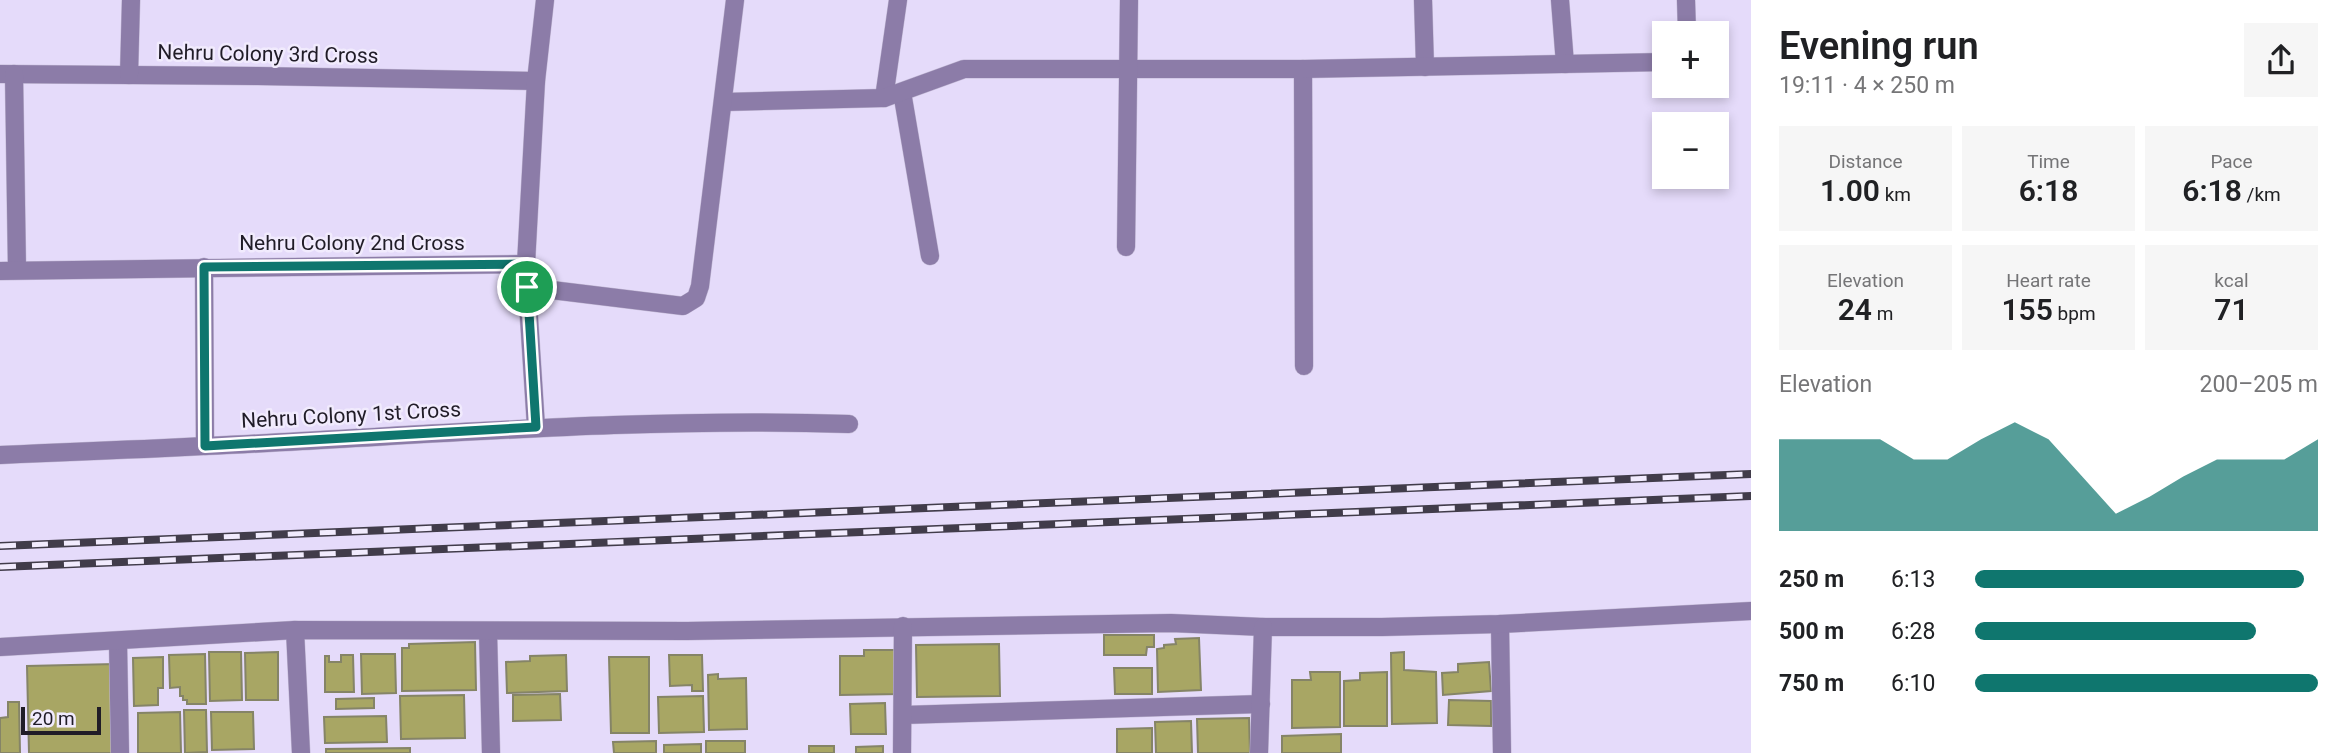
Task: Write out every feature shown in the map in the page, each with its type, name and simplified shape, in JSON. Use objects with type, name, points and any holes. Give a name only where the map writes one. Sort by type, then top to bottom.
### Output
[{"type":"street","points":[[129,75],[131,0]]},
{"type":"street","points":[[536,427],[526,264],[536,81],[545,0]]},
{"type":"street","points":[[527,287],[683,306],[695,298],[701,286],[735,0]]},
{"type":"street","points":[[884,98],[898,0]]},
{"type":"street","points":[[1126,247],[1129,0]]},
{"type":"street","points":[[1423,0],[1425,67]]},
{"type":"street","points":[[1560,0],[1565,64]]},
{"type":"street","points":[[1686,0],[1687,21]]},
{"type":"street","points":[[724,102],[884,98],[964,69],[1303,69],[1652,62]]},
{"type":"street","points":[[1303,69],[1304,366]]},
{"type":"street","points":[[7,74],[8,271]]},
{"type":"street","name":"Nehru Colony 3rd Cross","points":[[7,74],[536,81]]},
{"type":"street","points":[[902,92],[930,256]]},
{"type":"street","name":"Nehru Colony 2nd Cross","points":[[8,271],[526,264]]},
{"type":"street","points":[[204,267],[205,446]]},
{"type":"street","name":"Nehru Colony 1st Cross","points":[[0,455],[696,421],[849,424]]},
{"type":"street","points":[[0,647],[295,630],[687,631],[1171,623],[1263,627],[1500,624],[1751,611]]},
{"type":"street","points":[[1500,624],[1502,753]]},
{"type":"street","points":[[902,753],[903,626]]},
{"type":"street","points":[[1259,753],[1263,627]]},
{"type":"street","points":[[295,630],[301,753]]},
{"type":"street","points":[[488,631],[491,753]]},
{"type":"street","points":[[118,642],[120,753]]},
{"type":"street","points":[[903,715],[1261,704]]},
{"type":"building","points":[[1104,635],[1154,635],[1154,647],[1147,647],[1146,655],[1104,655]]},
{"type":"building","points":[[1199,638],[1201,690],[1158,692],[1157,649],[1176,644],[1175,639]]},
{"type":"building","points":[[475,642],[476,690],[402,691],[402,648],[409,648],[409,644]]},
{"type":"building","points":[[999,644],[1000,696],[917,697],[916,645]]},
{"type":"building","points":[[864,650],[900,650],[900,694],[840,695],[840,656],[864,656]]},
{"type":"building","points":[[209,652],[241,652],[242,700],[210,701]]},
{"type":"building","points":[[278,652],[278,700],[246,700],[245,653]]},
{"type":"building","points":[[1404,652],[1404,670],[1436,672],[1437,723],[1392,724],[1391,653]]},
{"type":"building","points":[[205,654],[206,704],[187,704],[187,700],[180,696],[180,687],[170,688],[169,655]]},
{"type":"building","points":[[361,654],[395,654],[396,693],[362,694]]},
{"type":"building","points":[[341,655],[353,655],[354,692],[325,692],[325,656],[329,656],[329,662],[341,662]]},
{"type":"building","points":[[566,655],[567,691],[507,693],[506,662],[530,661],[530,656]]},
{"type":"building","points":[[669,655],[702,655],[703,691],[692,691],[692,685],[670,686]]},
{"type":"building","points":[[163,657],[163,688],[158,688],[158,705],[134,706],[133,658]]},
{"type":"building","points":[[609,657],[649,657],[649,733],[611,733]]},
{"type":"building","points":[[1489,662],[1491,691],[1443,695],[1442,673],[1458,672],[1458,664]]},
{"type":"building","points":[[115,664],[117,753],[29,753],[27,666]]},
{"type":"building","points":[[1114,668],[1152,668],[1152,694],[1115,694]]},
{"type":"building","points":[[1310,672],[1340,672],[1340,727],[1292,728],[1292,680],[1311,680]]},
{"type":"building","points":[[1387,672],[1387,726],[1344,726],[1344,681],[1360,680],[1360,673]]},
{"type":"building","points":[[718,674],[718,679],[746,678],[747,729],[709,730],[708,675]]},
{"type":"building","points":[[560,694],[561,720],[513,721],[513,695]]},
{"type":"building","points":[[464,695],[465,738],[401,739],[400,696]]},
{"type":"building","points":[[703,696],[704,732],[659,733],[658,697]]},
{"type":"building","points":[[374,698],[374,708],[336,709],[336,699]]},
{"type":"building","points":[[1449,700],[1491,701],[1491,726],[1448,725]]},
{"type":"building","points":[[8,702],[19,702],[20,753],[0,753],[0,718],[8,717]]},
{"type":"building","points":[[885,703],[886,734],[851,734],[850,704]]},
{"type":"building","points":[[184,710],[206,710],[207,752],[185,753]]},
{"type":"building","points":[[180,712],[181,753],[138,753],[138,713]]},
{"type":"building","points":[[211,712],[253,712],[254,749],[212,750]]},
{"type":"building","points":[[386,716],[387,742],[325,743],[324,717]]},
{"type":"building","points":[[1249,718],[1250,753],[1198,753],[1197,719]]},
{"type":"building","points":[[1191,721],[1192,753],[1156,753],[1155,722]]},
{"type":"building","points":[[1152,728],[1152,753],[1117,753],[1117,729]]},
{"type":"building","points":[[1341,734],[1341,753],[1282,753],[1282,736]]},
{"type":"building","points":[[656,741],[656,753],[614,753],[613,742]]},
{"type":"building","points":[[706,741],[745,741],[745,753],[706,753]]},
{"type":"building","points":[[701,744],[701,753],[664,753],[664,745]]},
{"type":"building","points":[[809,746],[834,746],[834,753],[809,753]]},
{"type":"building","points":[[883,746],[883,753],[856,753],[856,747]]},
{"type":"building","points":[[410,748],[410,753],[326,753],[326,749]]},
{"type":"railway","points":[[0,546],[1751,474]]},
{"type":"railway","points":[[0,567],[1751,496]]},
{"type":"route","points":[[526,264],[527,287],[536,427],[205,446],[204,267],[526,264]]}]
